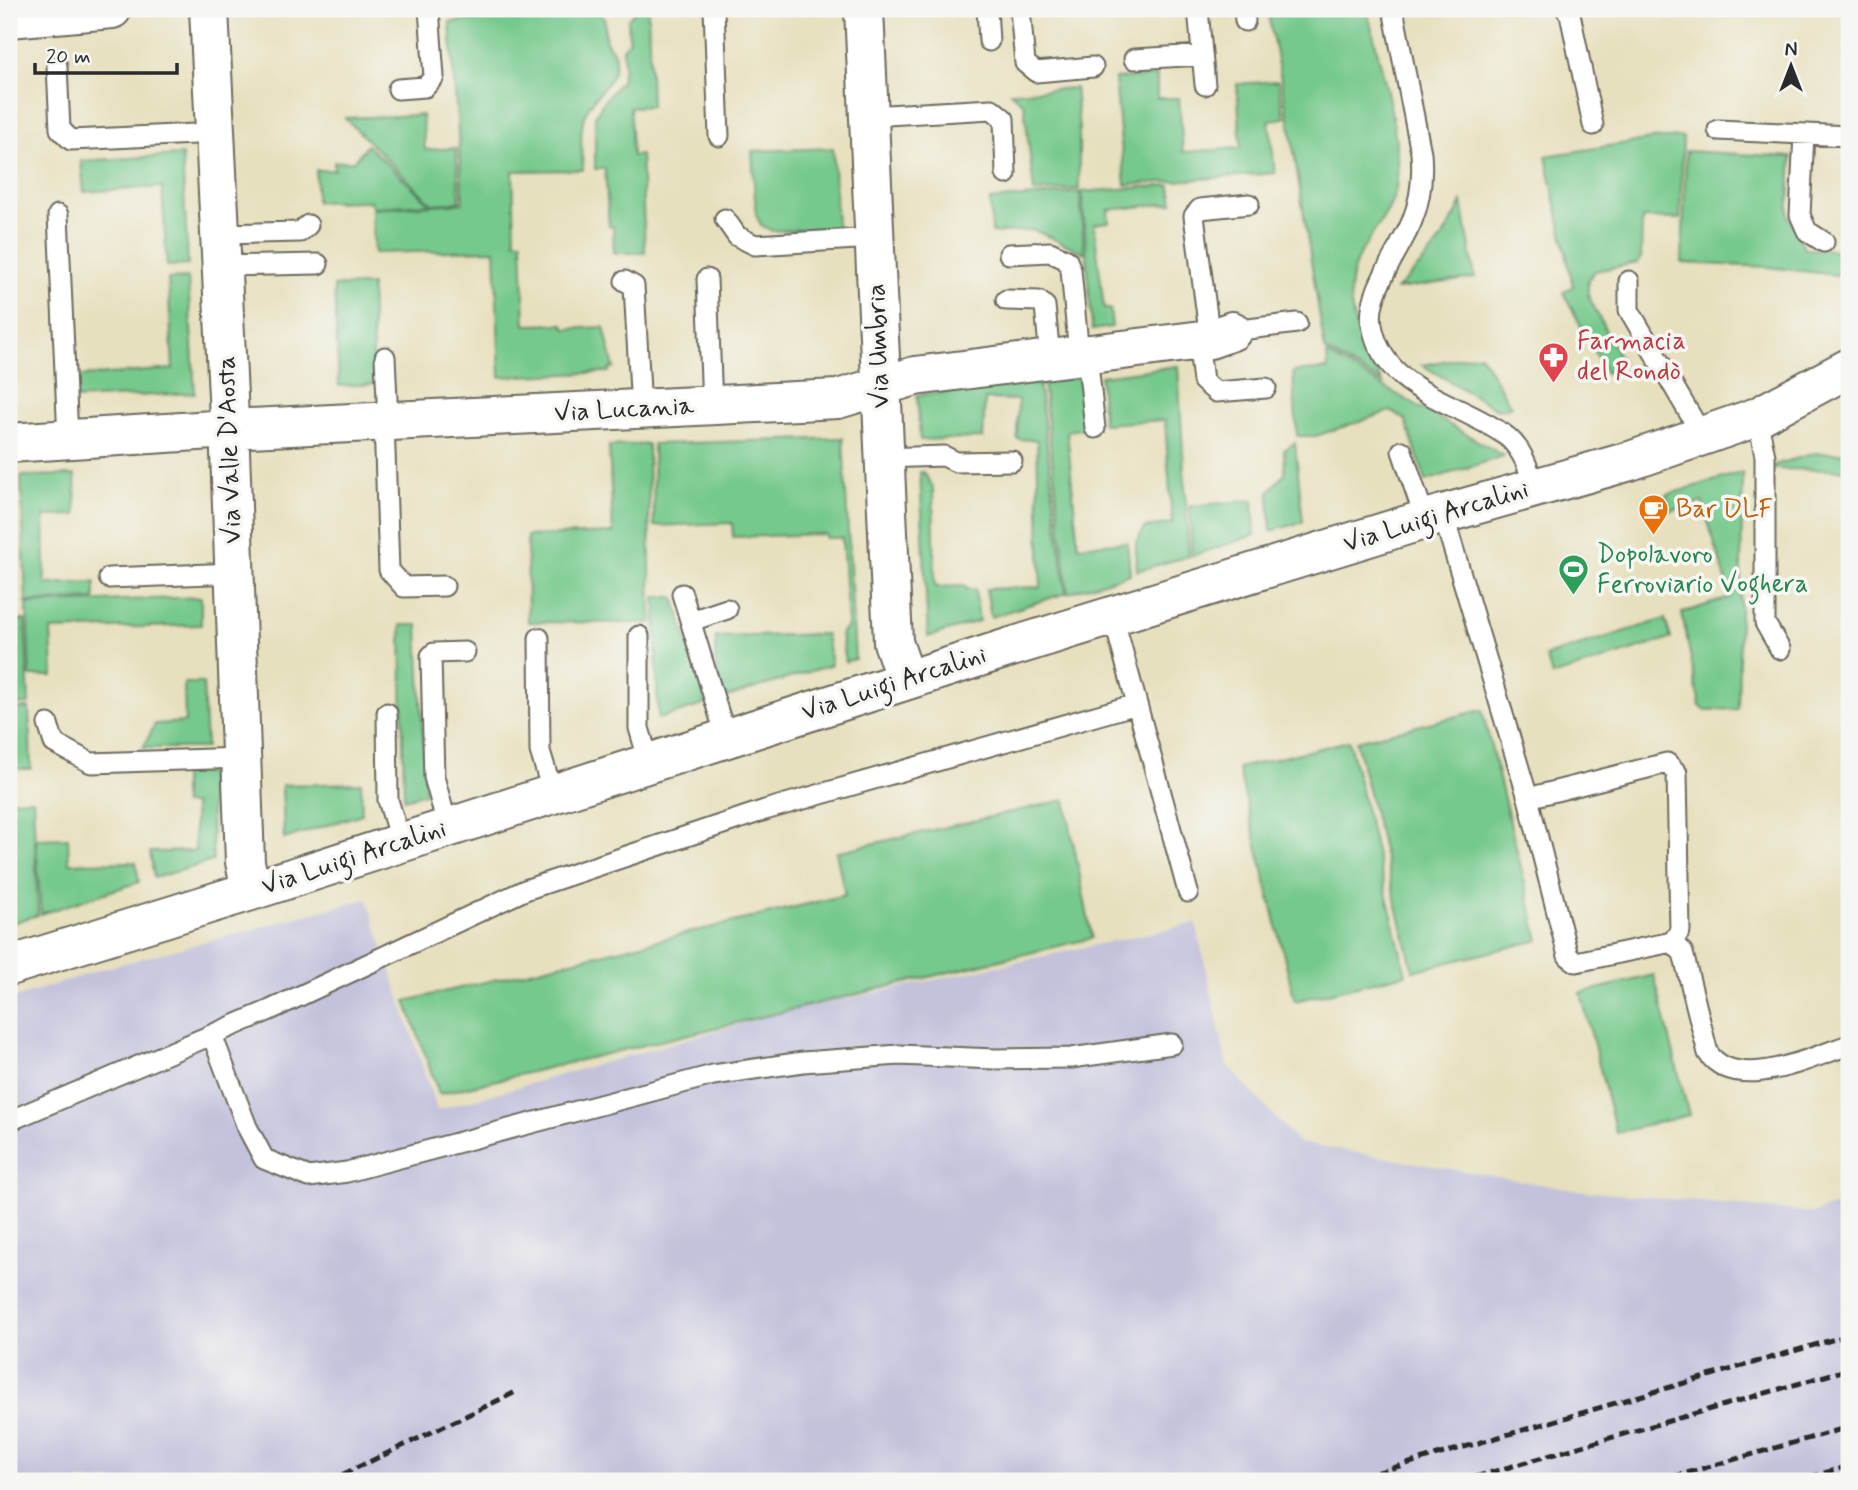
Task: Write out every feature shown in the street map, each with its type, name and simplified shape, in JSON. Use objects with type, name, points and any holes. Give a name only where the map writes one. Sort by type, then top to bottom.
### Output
[{"type":"street","points":[[9,18],[113,9]]},
{"type":"street","name":"Via Valle D'Aosta","points":[[209,9],[229,429],[245,862],[251,891]]},
{"type":"street","name":"Via Umbria","points":[[864,9],[893,642],[906,680]]},
{"type":"street","name":"Via Lucania","points":[[9,443],[229,429],[838,399],[915,376],[1213,337]]},
{"type":"street","name":"Via Luigi Arcalini","points":[[1769,412],[1849,368]]},
{"type":"street","name":"Via Luigi Arcalini","points":[[9,966],[906,680],[1434,517],[1630,461],[1769,412],[1849,391]]},
{"type":"lane","points":[[398,89],[425,87],[433,77],[429,9]]},
{"type":"lane","points":[[714,9],[719,136]]},
{"type":"lane","points":[[986,9],[989,41]]},
{"type":"lane","points":[[1020,9],[1025,63],[1036,72],[1093,67]]},
{"type":"lane","points":[[1198,9],[1205,85]]},
{"type":"lane","points":[[1392,9],[1423,174],[1412,221],[1372,306],[1371,323],[1376,342],[1384,360],[1408,382],[1503,433],[1526,461],[1535,487]]},
{"type":"lane","points":[[1566,9],[1570,14],[1593,125]]},
{"type":"lane","points":[[1134,59],[1202,55]]},
{"type":"lane","points":[[57,66],[60,129],[71,140],[216,133]]},
{"type":"lane","points":[[869,116],[992,109],[1004,119],[1006,174]]},
{"type":"lane","points":[[1718,130],[1849,136]]},
{"type":"lane","points":[[1804,134],[1800,215],[1807,231],[1824,242]]},
{"type":"lane","points":[[1249,204],[1200,209],[1194,216],[1213,337],[1203,381],[1216,392],[1266,388]]},
{"type":"lane","points":[[58,215],[68,439]]},
{"type":"lane","points":[[725,219],[737,236],[755,245],[874,237]]},
{"type":"lane","points":[[221,250],[300,232],[307,225]]},
{"type":"lane","points":[[221,250],[318,264]]},
{"type":"lane","points":[[1009,254],[1050,252],[1068,260],[1071,270],[1072,356]]},
{"type":"lane","points":[[707,279],[712,406]]},
{"type":"lane","points":[[625,281],[634,286],[641,409]]},
{"type":"lane","points":[[1629,281],[1629,310],[1702,435]]},
{"type":"lane","points":[[1006,300],[1040,302],[1045,306],[1072,356],[1095,428]]},
{"type":"lane","points":[[1213,337],[1297,323]]},
{"type":"lane","points":[[385,357],[389,570],[404,587],[444,586]]},
{"type":"lane","points":[[1769,412],[1765,456],[1765,624],[1780,649]]},
{"type":"lane","points":[[1402,451],[1434,517],[1528,798],[1568,956],[1576,962],[1672,942],[1680,930],[1677,774],[1667,763],[1528,798]]},
{"type":"lane","points":[[883,458],[944,456],[956,463],[1012,461]]},
{"type":"lane","points":[[109,578],[235,573]]},
{"type":"lane","points":[[682,594],[726,737]]},
{"type":"lane","points":[[691,621],[727,609]]},
{"type":"lane","points":[[1113,616],[1188,892]]},
{"type":"lane","points":[[639,636],[639,728],[649,762]]},
{"type":"lane","points":[[539,638],[540,751],[553,794]]},
{"type":"lane","points":[[448,828],[433,777],[431,656],[434,653],[466,652]]},
{"type":"lane","points":[[9,1121],[270,1010],[525,890],[765,810],[1138,704]]},
{"type":"lane","points":[[387,713],[388,800],[401,843]]},
{"type":"lane","points":[[48,724],[54,743],[91,763],[241,758]]},
{"type":"lane","points":[[1672,942],[1683,953],[1708,1053],[1716,1064],[1747,1073],[1771,1070],[1849,1045]]},
{"type":"lane","points":[[212,1035],[247,1127],[264,1159],[309,1177],[347,1172],[713,1075],[803,1062],[899,1055],[995,1059],[1071,1058],[1172,1044]]},
{"type":"shaded area","points":[[367,899],[437,1110],[768,1016],[1196,923],[1227,1065],[1299,1143],[1574,1190],[1814,1213],[1849,1201],[1849,1481],[9,1481],[9,1000],[102,969]]},
{"type":"green space","points":[[648,9],[651,106],[630,107],[632,156],[641,155],[645,253],[614,253],[605,169],[595,169],[595,116],[621,81],[624,67],[623,49],[629,40],[628,19],[636,10]]},
{"type":"green space","points":[[1267,9],[1367,9],[1389,98],[1398,168],[1391,203],[1356,262],[1350,298],[1358,332],[1383,383],[1325,350],[1289,120]]},
{"type":"green space","points":[[598,12],[605,19],[605,39],[614,53],[615,65],[608,83],[590,104],[584,117],[581,139],[583,170],[513,171],[515,241],[522,241],[525,325],[564,324],[565,329],[604,327],[614,368],[610,368],[609,372],[500,377],[495,250],[374,253],[372,209],[463,203],[450,22]]},
{"type":"green space","points":[[1157,76],[1157,98],[1179,98],[1183,152],[1241,148],[1237,84],[1278,81],[1285,118],[1269,120],[1275,173],[1125,185],[1115,79]]},
{"type":"green space","points":[[1075,88],[1079,130],[1079,189],[1034,192],[1024,104],[1010,92]]},
{"type":"green space","points":[[422,115],[425,150],[456,148],[460,202],[432,204],[345,118]]},
{"type":"green space","points":[[1683,137],[1680,219],[1642,218],[1641,258],[1638,263],[1595,271],[1588,280],[1588,295],[1622,363],[1606,373],[1563,292],[1573,286],[1546,156],[1652,139]]},
{"type":"green space","points":[[367,145],[430,204],[372,207],[371,201],[316,202],[316,170],[334,170],[334,162],[354,161]]},
{"type":"green space","points":[[833,148],[837,228],[772,231],[761,225],[756,215],[752,151]]},
{"type":"green space","points":[[1686,151],[1792,157],[1788,215],[1805,249],[1843,250],[1844,270],[1836,275],[1768,267],[1682,263]]},
{"type":"green space","points":[[182,155],[188,265],[167,266],[162,187],[84,192],[81,161]]},
{"type":"green space","points":[[1170,185],[1173,203],[1108,210],[1109,222],[1094,224],[1104,309],[1110,309],[1112,327],[1092,330],[1082,192]]},
{"type":"green space","points":[[1080,192],[1084,253],[1034,230],[992,233],[990,200]]},
{"type":"green space","points":[[1462,202],[1475,278],[1397,289],[1434,249]]},
{"type":"green space","points":[[188,278],[195,393],[75,399],[73,385],[82,376],[173,369],[168,279]]},
{"type":"green space","points":[[371,285],[374,384],[339,386],[334,286]]},
{"type":"green space","points":[[1327,354],[1504,456],[1426,481],[1405,419],[1390,411],[1316,436],[1297,436],[1293,372],[1328,369]]},
{"type":"green space","points":[[1480,354],[1511,406],[1503,410],[1495,408],[1422,365]]},
{"type":"green space","points":[[1178,366],[1189,556],[1137,571],[1136,542],[1145,528],[1172,523],[1165,420],[1103,424],[1100,376]]},
{"type":"green space","points":[[1079,377],[1083,429],[1067,431],[1078,546],[1127,542],[1130,574],[1068,593],[1043,381]]},
{"type":"green space","points":[[1039,383],[1066,593],[991,617],[986,589],[1041,587],[1037,440],[1017,439],[1018,400],[985,399],[983,438],[920,440],[917,395]]},
{"type":"green space","points":[[843,438],[855,659],[845,662],[841,633],[848,626],[842,538],[826,538],[826,534],[733,537],[732,523],[654,526],[653,444]]},
{"type":"green space","points":[[1295,443],[1303,522],[1271,531],[1269,492],[1285,473],[1284,450]]},
{"type":"green space","points":[[648,444],[651,623],[528,622],[527,536],[613,533],[609,446]]},
{"type":"green space","points":[[1816,453],[1849,453],[1849,470],[1774,469],[1774,465]]},
{"type":"green space","points":[[920,472],[923,472],[933,487],[935,587],[966,586],[966,589],[975,589],[979,621],[928,637]]},
{"type":"green space","points":[[1743,472],[1738,709],[1705,710],[1700,706],[1682,613],[1731,597],[1702,502],[1670,511],[1666,495]]},
{"type":"green space","points":[[75,475],[76,515],[44,516],[45,584],[95,582],[95,599],[26,602],[21,476]]},
{"type":"green space","points":[[1253,500],[1255,535],[1192,556],[1190,506]]},
{"type":"green space","points":[[201,597],[201,625],[51,630],[53,676],[30,676],[27,604]]},
{"type":"green space","points":[[655,597],[674,597],[706,704],[658,719]]},
{"type":"green space","points":[[1665,619],[1671,638],[1552,676],[1546,656]]},
{"type":"green space","points":[[25,620],[29,704],[9,705],[9,621]]},
{"type":"green space","points":[[401,625],[418,625],[425,793],[404,799]]},
{"type":"green space","points":[[826,634],[831,665],[724,698],[715,660],[716,637]]},
{"type":"green space","points":[[184,683],[203,683],[206,748],[143,748],[155,724],[185,722]]},
{"type":"green space","points":[[29,708],[31,769],[9,769],[9,709]]},
{"type":"green space","points":[[1482,710],[1539,940],[1413,971],[1356,741]]},
{"type":"green space","points":[[1349,741],[1406,974],[1295,1001],[1238,768]]},
{"type":"green space","points":[[209,773],[213,861],[154,878],[150,852],[195,851],[194,804],[183,804],[183,774]]},
{"type":"green space","points":[[361,783],[362,814],[284,839],[282,785]]},
{"type":"green space","points":[[33,799],[38,915],[9,924],[9,800]]},
{"type":"green space","points":[[1065,800],[1092,938],[439,1094],[406,1001],[845,895],[836,852]]},
{"type":"green space","points":[[68,838],[69,863],[136,862],[139,882],[41,914],[36,839]]},
{"type":"green space","points":[[1654,975],[1689,1115],[1616,1133],[1581,993]]},
{"type":"railway","points":[[1348,1481],[1849,1335]]},
{"type":"railway","points":[[1461,1481],[1849,1369]]},
{"type":"railway","points":[[329,1481],[518,1391]]},
{"type":"railway","points":[[1658,1481],[1849,1427]]},
{"type":"railway","points":[[1795,1481],[1849,1466]]},
{"type":"place","name":"Farmacia del Rondò","points":[[1554,384]]},
{"type":"place","name":"Bar DLF","points":[[1653,537]]},
{"type":"place","name":"Dopolavoro Ferroviario Voghera","points":[[1574,597]]}]
